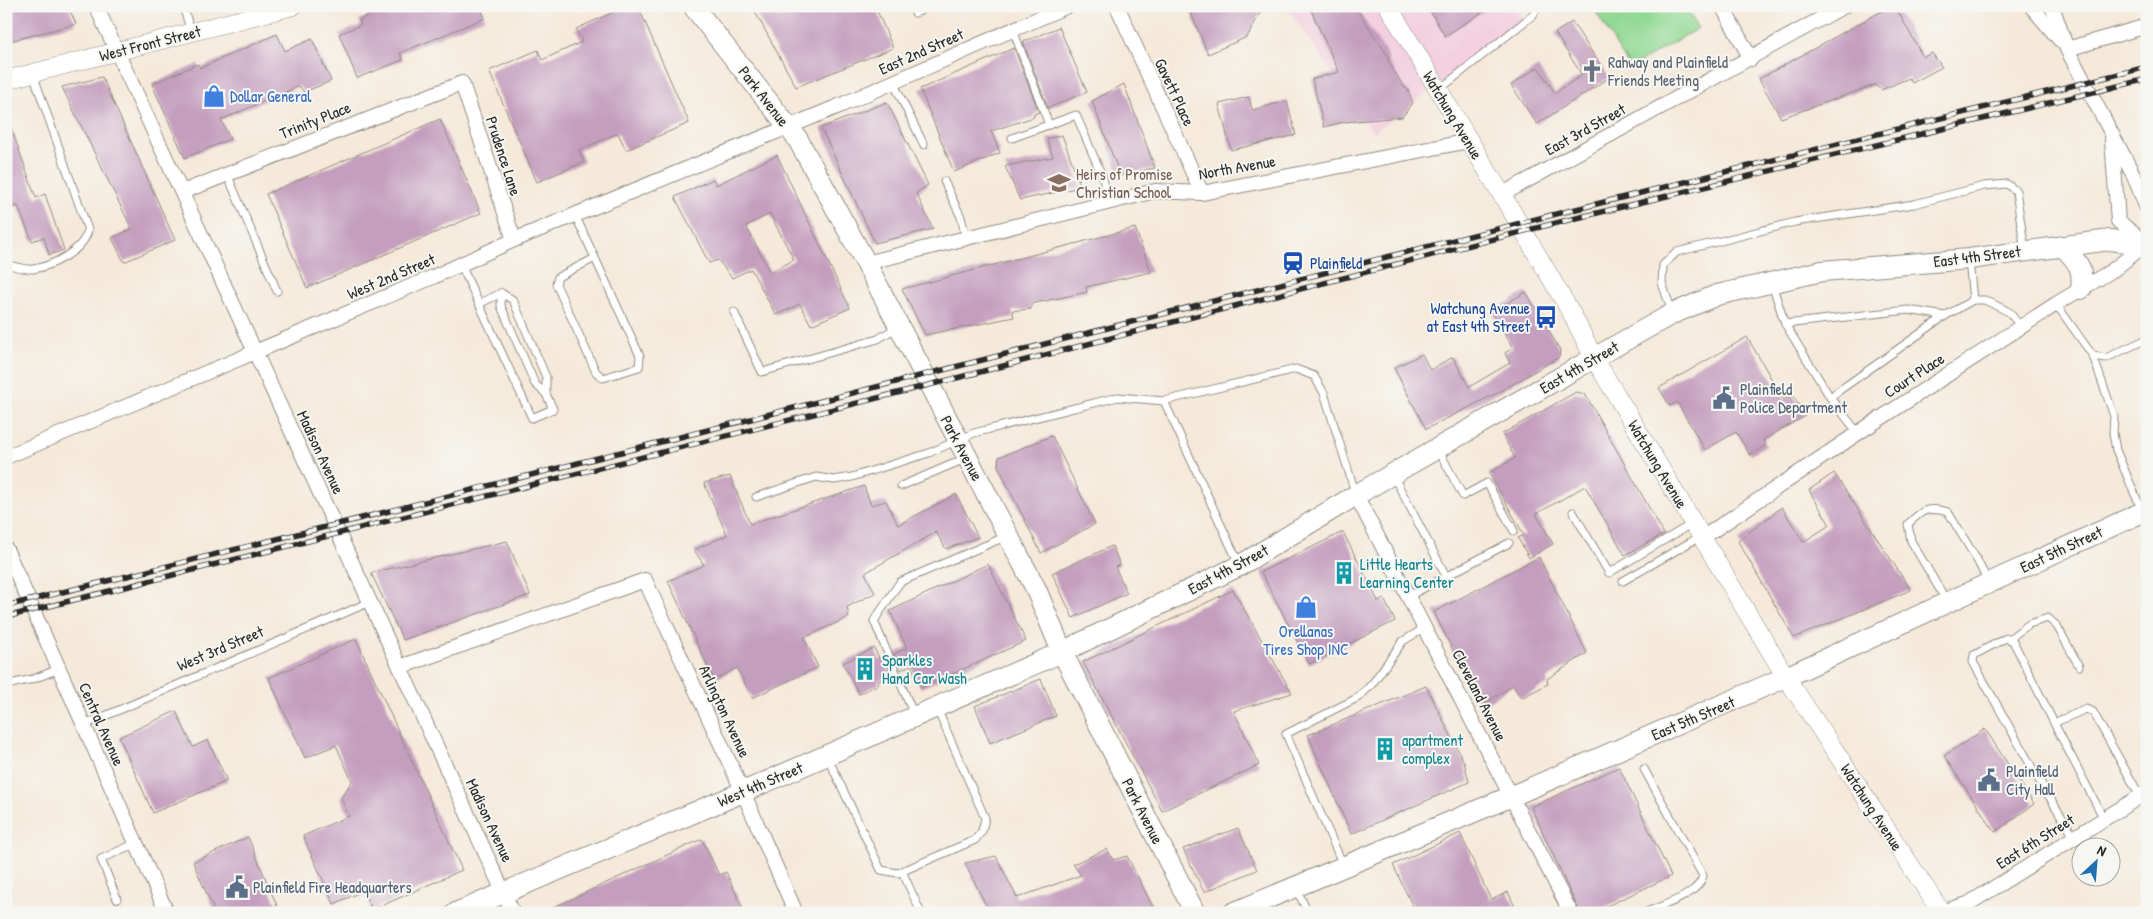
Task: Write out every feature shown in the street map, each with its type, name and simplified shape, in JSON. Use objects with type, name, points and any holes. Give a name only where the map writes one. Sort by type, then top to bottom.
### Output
[{"type":"main road","name":"Park Avenue","points":[[693,6],[797,138],[866,263],[1036,589],[1062,652],[1195,913]]},
{"type":"main road","name":"East 4th Street","points":[[1062,652],[1239,566],[1356,495],[1594,358],[1672,314],[1717,295],[1771,281],[1822,271],[1969,259],[2110,240],[2146,242]]},
{"type":"main road","points":[[2063,246],[2078,262],[2083,275],[2081,289]]},
{"type":"main road","name":"East 5th Street","points":[[1233,913],[1512,796],[1786,677],[2144,511]]},
{"type":"main road","name":"West 4th Street","points":[[456,913],[743,792],[1062,652]]},
{"type":"street","name":"Madison Avenue","points":[[96,6],[513,913]]},
{"type":"street","name":"West Front Street","points":[[6,80],[293,6]]},
{"type":"street","name":"East 2nd Street","points":[[789,127],[1067,6]]},
{"type":"street","name":"Gavett Place","points":[[1117,6],[1202,193]]},
{"type":"street","name":"Watchung Avenue","points":[[1388,6],[1573,316],[1594,358],[1786,677],[1941,912]]},
{"type":"street","points":[[1722,6],[1751,59]]},
{"type":"street","name":"East 3rd Street","points":[[1501,195],[1751,59],[1844,6]]},
{"type":"street","points":[[2031,6],[2067,49]]},
{"type":"street","points":[[2052,6],[2067,49],[2134,176],[2147,208]]},
{"type":"street","points":[[2067,49],[2147,26]]},
{"type":"street","name":"Trinity Place","points":[[182,192],[462,83]]},
{"type":"street","name":"Prudence Lane","points":[[462,83],[514,240]]},
{"type":"street","name":"West 2nd Street","points":[[6,457],[256,353],[461,265],[514,240],[789,127]]},
{"type":"street","points":[[2112,134],[2118,221],[2146,242]]},
{"type":"street","name":"North Avenue","points":[[866,263],[1155,191],[1202,193],[1469,141]]},
{"type":"street","name":"Court Place","points":[[1699,532],[2056,304],[2113,270],[2146,242]]},
{"type":"street","name":"Cleveland Avenue","points":[[1356,495],[1571,913]]},
{"type":"street","name":"Central Avenue","points":[[6,549],[167,913]]},
{"type":"street","name":"Arlington Avenue","points":[[400,667],[645,580],[743,792],[796,913]]},
{"type":"street","name":"East 6th Street","points":[[2077,836],[2143,794]]},
{"type":"street","name":"East 6th Street","points":[[1941,912],[1968,904],[2070,840]]},
{"type":"lane","points":[[183,6],[191,33]]},
{"type":"lane","points":[[912,6],[915,12],[930,6]]},
{"type":"lane","points":[[1438,90],[1533,15],[1538,6]]},
{"type":"lane","points":[[1013,30],[1049,125]]},
{"type":"lane","points":[[6,264],[31,270],[45,266],[66,256],[86,238],[88,230],[32,74]]},
{"type":"lane","points":[[893,82],[924,145]]},
{"type":"lane","points":[[1012,138],[1076,115],[1103,178],[1108,202]]},
{"type":"lane","points":[[228,174],[277,291]]},
{"type":"lane","points":[[944,181],[960,217],[966,238]]},
{"type":"lane","points":[[1672,314],[1662,283],[1663,266],[1677,252],[1795,222],[1914,204],[1984,186],[2007,184],[2016,190],[2025,251]]},
{"type":"lane","points":[[575,215],[595,258],[640,356],[639,366],[603,378],[596,372],[556,284],[558,277],[595,258]]},
{"type":"lane","points":[[1969,259],[1973,300]]},
{"type":"lane","points":[[461,265],[532,418],[553,409],[546,394],[535,384],[501,306],[502,293]]},
{"type":"lane","points":[[1771,281],[1785,324],[1830,397],[1858,432]]},
{"type":"lane","points":[[479,304],[502,293]]},
{"type":"lane","points":[[502,293],[513,300],[546,377],[546,394]]},
{"type":"lane","points":[[1830,397],[1945,316],[1973,300],[1985,300],[2009,312],[2021,327]]},
{"type":"lane","points":[[2056,304],[2093,356],[2114,416],[2113,433],[2116,450],[2144,511]]},
{"type":"lane","points":[[1785,324],[1908,310],[1945,316]]},
{"type":"lane","points":[[734,312],[762,372],[878,339],[898,326]]},
{"type":"lane","points":[[2093,356],[2106,358],[2147,339]]},
{"type":"lane","points":[[901,486],[963,450],[974,433],[1118,397],[1164,401],[1296,369],[1314,376],[1324,393],[1356,495]]},
{"type":"lane","points":[[1164,401],[1239,566]]},
{"type":"lane","points":[[1437,448],[1463,496],[1487,483],[1514,531]]},
{"type":"lane","points":[[756,497],[816,477],[834,480],[852,477],[921,456],[963,450]]},
{"type":"lane","points":[[1392,474],[1446,576]]},
{"type":"lane","points":[[1947,601],[1911,541],[1908,524],[1922,510],[1938,509],[1948,512],[1989,582]]},
{"type":"lane","points":[[1573,512],[1609,573],[1699,532]]},
{"type":"lane","points":[[1623,581],[1699,532]]},
{"type":"lane","points":[[915,716],[874,621],[900,582],[1008,535]]},
{"type":"lane","points":[[1409,596],[1509,543]]},
{"type":"lane","name":"West 3rd Street","points":[[84,725],[370,602]]},
{"type":"lane","points":[[2073,836],[1973,662],[1974,655],[2009,638],[2029,624],[2048,618],[2057,626],[2079,666]]},
{"type":"lane","points":[[1344,866],[1286,734],[1359,697],[1372,684],[1404,641],[1426,628]]},
{"type":"lane","points":[[2009,638],[2019,650],[2054,723],[2104,819]]},
{"type":"lane","points":[[6,685],[33,679],[59,668]]},
{"type":"lane","points":[[826,756],[881,870],[891,873],[902,871],[975,840],[982,831],[985,818],[936,707]]},
{"type":"lane","points":[[2054,723],[2086,709],[2093,712],[2143,794]]},
{"type":"lane","points":[[1644,769],[1703,876],[1694,891],[1644,913]]},
{"type":"lane","points":[[117,899],[101,859],[136,843]]},
{"type":"lane","points":[[902,871],[921,913]]},
{"type":"lane","points":[[1296,887],[1308,913]]},
{"type":"shaded area","points":[[1286,6],[1515,6],[1524,20],[1373,133]]},
{"type":"green space","points":[[1606,6],[1685,6],[1698,28],[1630,68],[1596,12]]},
{"type":"building","points":[[6,6],[68,6],[76,24],[6,42]]},
{"type":"building","points":[[374,6],[480,6],[485,18],[400,53],[403,60],[357,78],[339,34],[361,25],[359,20],[376,12]]},
{"type":"building","points":[[627,6],[638,6],[689,123],[626,150],[618,133],[579,150],[584,162],[537,182],[489,71],[538,50],[542,60],[582,42],[576,29]]},
{"type":"building","points":[[752,6],[875,6],[893,48],[796,87]]},
{"type":"building","points":[[1188,6],[1264,6],[1247,37],[1208,54]]},
{"type":"building","points":[[1309,6],[1355,6],[1388,56],[1388,61],[1404,87],[1408,90],[1413,103],[1402,117],[1344,122],[1324,127],[1312,79],[1339,72]]},
{"type":"building","points":[[1427,6],[1492,6],[1445,36]]},
{"type":"building","points":[[1891,6],[1895,6],[1923,57],[1932,53],[1942,67],[1912,83],[1909,78],[1881,90],[1875,85],[1781,118],[1759,79]]},
{"type":"building","name":"Rahway and Plainfield Friends Meeting","points":[[1572,22],[1609,78],[1537,124],[1511,85],[1538,67],[1555,93],[1582,75],[1555,33]]},
{"type":"building","points":[[1059,27],[1087,92],[1048,108],[1023,42]]},
{"type":"building","points":[[277,34],[285,51],[312,39],[331,81],[304,92],[299,86],[221,120],[230,139],[185,158],[152,84],[198,64],[200,68]]},
{"type":"building","points":[[1014,48],[1039,112],[1034,114],[1034,117],[991,131],[1000,153],[954,172],[920,89]]},
{"type":"building","points":[[102,77],[175,240],[124,262],[112,238],[132,229],[62,87]]},
{"type":"building","points":[[1124,84],[1155,168],[1120,175],[1092,101]]},
{"type":"building","points":[[1249,97],[1252,110],[1287,101],[1296,135],[1231,150],[1219,104]]},
{"type":"building","points":[[887,102],[928,185],[916,193],[933,229],[875,243],[821,128]]},
{"type":"building","points":[[6,119],[8,119],[36,198],[45,194],[64,250],[49,255],[44,237],[32,241],[18,206],[6,209]]},
{"type":"building","points":[[440,119],[481,213],[307,288],[266,194]]},
{"type":"building","points":[[1062,135],[1081,187],[1020,200],[1005,166],[1053,157],[1047,139]]},
{"type":"building","points":[[777,155],[850,308],[811,325],[800,304],[776,315],[751,269],[732,278],[718,260],[709,263],[675,197],[713,179],[716,185]],"holes":[[[770,214],[794,260],[770,272],[746,226]]]},
{"type":"building","points":[[1135,228],[1151,272],[1086,287],[1087,292],[1031,304],[1031,309],[1012,311],[1014,317],[925,335],[902,289]]},
{"type":"building","points":[[1526,292],[1560,350],[1559,357],[1499,392],[1426,429],[1394,368],[1422,354],[1430,370],[1453,357],[1469,387],[1510,363],[1505,353],[1513,348],[1492,312]]},
{"type":"building","name":"Plainfield Police Department","points":[[1747,337],[1784,400],[1793,395],[1805,416],[1763,440],[1766,445],[1750,455],[1736,432],[1705,450],[1677,402],[1670,406],[1659,388]]},
{"type":"building","points":[[1576,392],[1585,394],[1664,534],[1625,555],[1585,486],[1536,514],[1553,544],[1529,558],[1518,538],[1524,535],[1489,473],[1515,458],[1502,434]]},
{"type":"building","points":[[1052,436],[1095,524],[1041,553],[998,466],[999,457]]},
{"type":"building","points":[[1834,473],[1911,590],[1794,638],[1738,541],[1782,507],[1803,542],[1830,525],[1809,490]]},
{"type":"building","points":[[730,476],[750,524],[864,486],[871,505],[886,501],[898,525],[956,494],[978,537],[946,549],[936,532],[865,573],[875,593],[847,607],[849,617],[804,638],[818,667],[752,698],[737,668],[714,680],[668,581],[704,565],[694,550],[727,535],[704,483]]},
{"type":"building","points":[[1343,532],[1378,601],[1384,599],[1395,621],[1309,664],[1261,572]]},
{"type":"building","points":[[507,541],[530,595],[403,640],[371,573]]},
{"type":"building","points":[[1112,546],[1120,565],[1115,567],[1127,593],[1073,618],[1052,573]]},
{"type":"building","points":[[1539,557],[1587,653],[1547,679],[1548,684],[1521,698],[1513,685],[1483,705],[1434,612]]},
{"type":"building","points":[[988,564],[1026,641],[921,688],[911,665],[901,670],[894,654],[907,648],[890,611]]},
{"type":"building","points":[[1233,590],[1292,693],[1234,711],[1259,765],[1162,811],[1083,662]]},
{"type":"building","points":[[356,639],[462,870],[372,910],[363,891],[334,904],[303,836],[349,816],[341,798],[352,781],[336,745],[305,758],[269,678]]},
{"type":"building","name":"Sparkles Hand Car Wash","points":[[874,648],[880,660],[884,658],[891,675],[878,681],[879,684],[859,694],[843,663]]},
{"type":"building","points":[[1041,679],[1056,716],[990,743],[975,706]]},
{"type":"building","name":"apartment complex","points":[[1426,686],[1464,762],[1469,782],[1351,834],[1308,735]]},
{"type":"building","points":[[176,711],[193,747],[208,740],[227,781],[153,813],[119,737]]},
{"type":"building","name":"Plainfield City Hall","points":[[1985,729],[2034,804],[1995,832],[1944,756]]},
{"type":"building","points":[[1619,767],[1671,876],[1592,913],[1580,913],[1531,807]]},
{"type":"building","points":[[1238,828],[1257,870],[1204,892],[1183,849]]},
{"type":"building","points":[[1460,833],[1491,900],[1508,892],[1518,913],[1416,913],[1393,865]]},
{"type":"building","name":"Plainfield Fire Headquarters","points":[[248,837],[280,913],[215,913],[193,862]]},
{"type":"building","points":[[702,839],[719,875],[726,872],[745,913],[541,913]]},
{"type":"building","points":[[1107,849],[1113,860],[1127,856],[1154,909],[1146,913],[982,913],[982,911],[988,909],[965,863],[996,856],[1017,898],[1081,875],[1073,864]]},
{"type":"railway","points":[[6,606],[350,521],[1540,218],[2147,67]]},
{"type":"railway","points":[[6,617],[945,381],[1548,225],[2147,79]]},
{"type":"place","name":"Rahway and Plainfield Friends Meeting","points":[[1592,71]]},
{"type":"place","name":"Dollar General","points":[[214,96]]},
{"type":"place","name":"Heirs of Promise Christian School","points":[[1059,183]]},
{"type":"place","name":"Plainfield","points":[[1293,263]]},
{"type":"place","name":"Watchung Avenue at East 4th Street","points":[[1546,317]]},
{"type":"place","name":"Plainfield Police Department","points":[[1724,398]]},
{"type":"place","name":"Little Hearts Learning Center","points":[[1344,573]]},
{"type":"place","name":"Orellanas Tires Shop INC","points":[[1306,607]]},
{"type":"place","name":"Sparkles Hand Car Wash","points":[[865,669]]},
{"type":"place","name":"apartment complex","points":[[1385,749]]},
{"type":"place","name":"Plainfield City Hall","points":[[1989,780]]},
{"type":"place","name":"Plainfield Fire Headquarters","points":[[237,887]]}]
